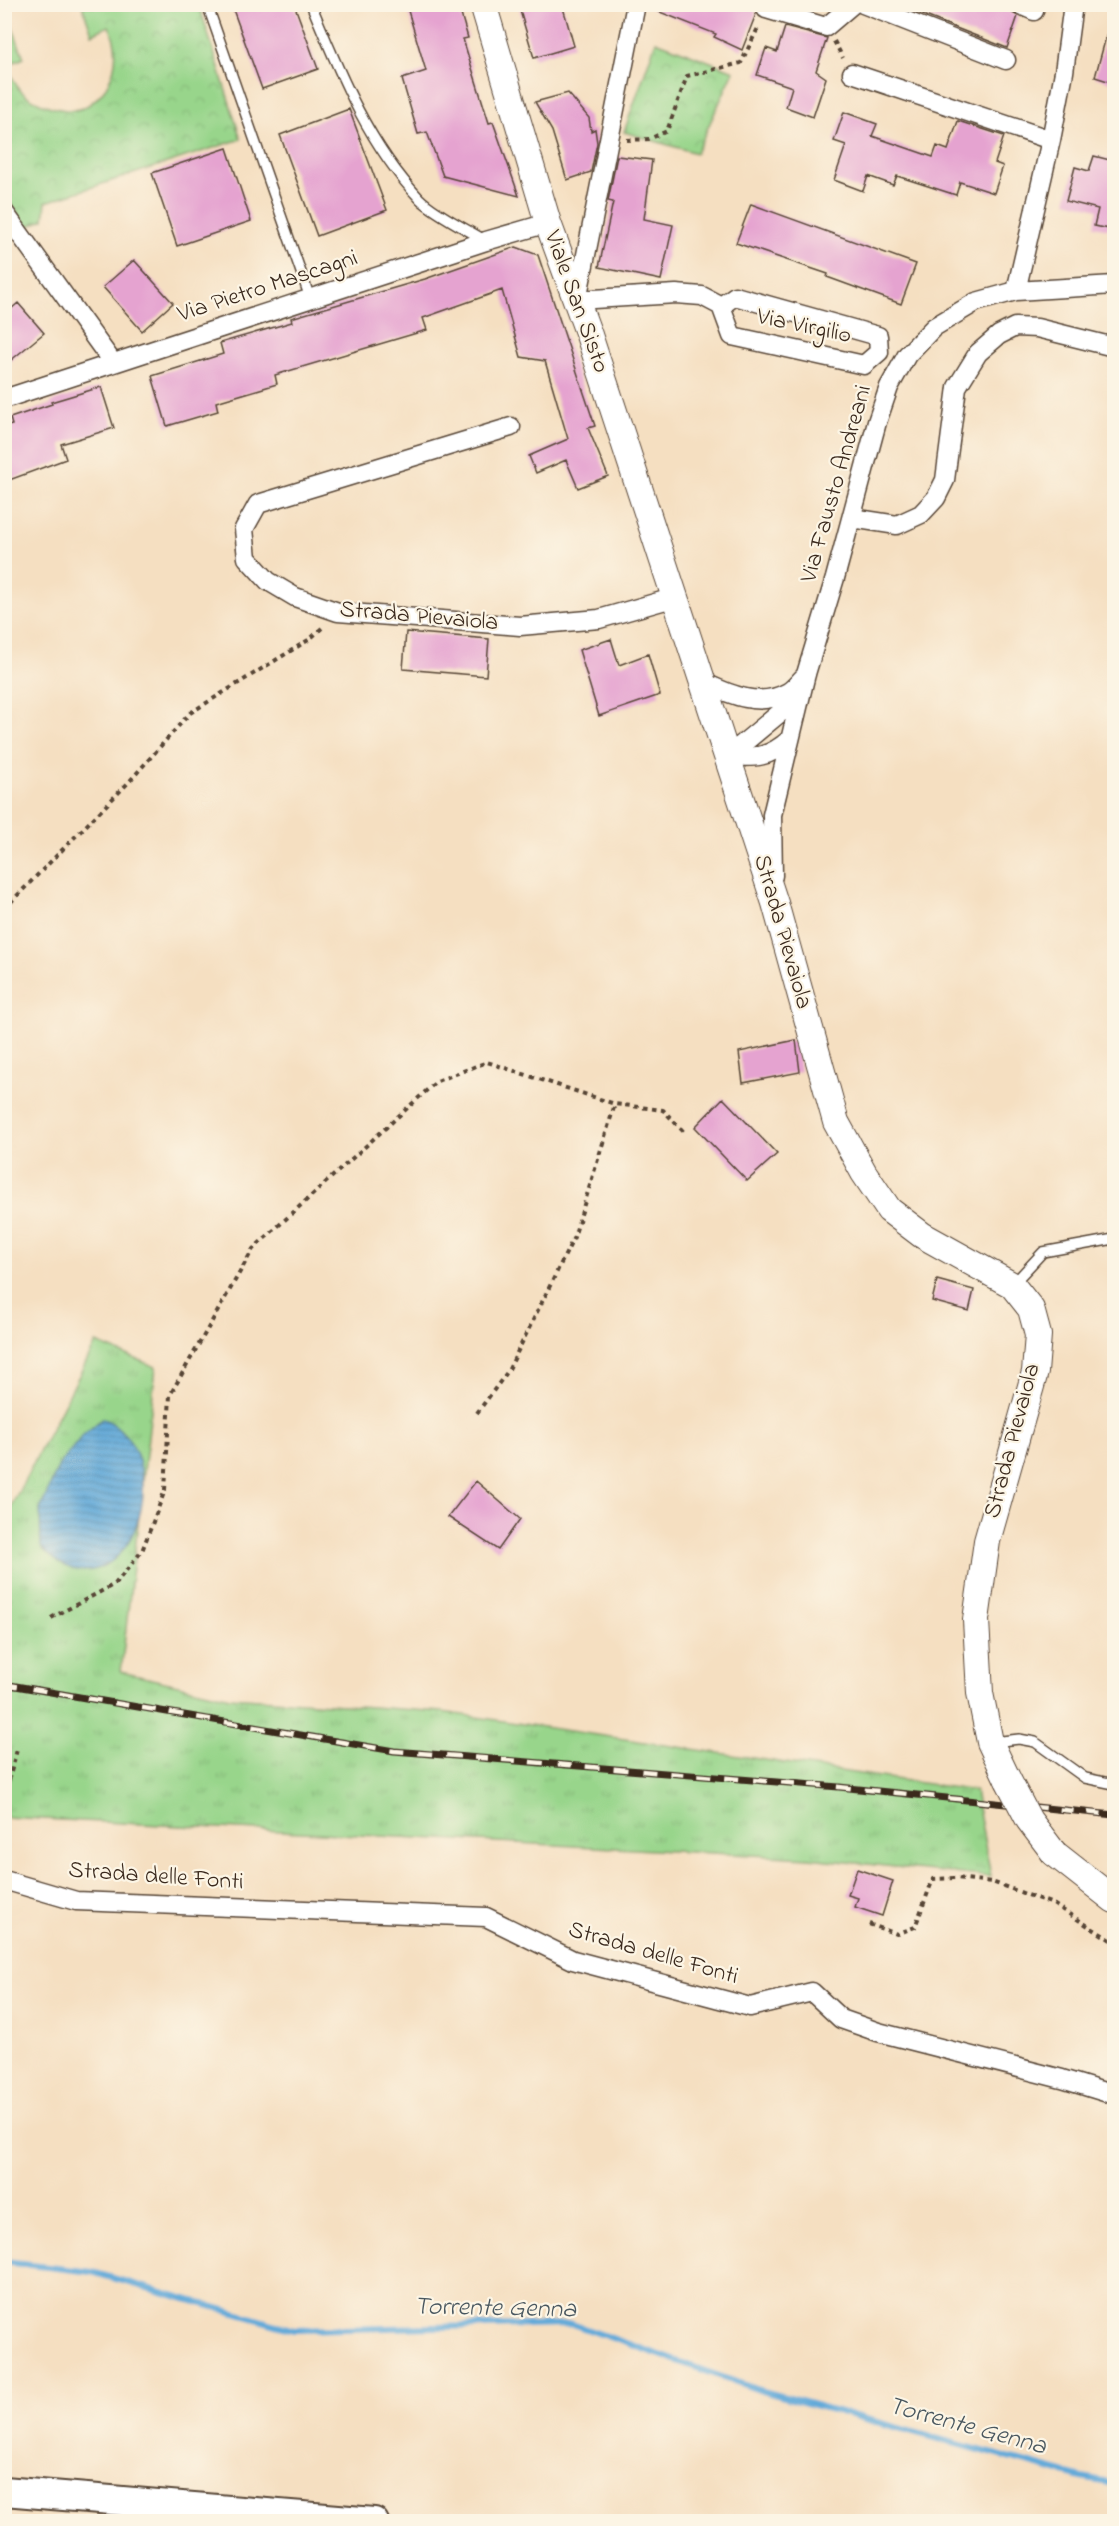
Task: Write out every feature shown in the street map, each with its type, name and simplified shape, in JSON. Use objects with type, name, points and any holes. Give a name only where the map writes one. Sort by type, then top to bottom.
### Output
[{"type":"main road","points":[[4,2491],[374,2522]]},
{"type":"street","name":"Viale San Sisto","points":[[483,4],[548,223],[577,300],[676,597]]},
{"type":"street","points":[[636,4],[577,300],[676,294],[702,296],[721,306]]},
{"type":"street","points":[[767,7],[826,27],[854,4]]},
{"type":"street","points":[[863,4],[1006,60]]},
{"type":"street","points":[[1016,291],[1051,140],[1064,72],[1072,4]]},
{"type":"street","points":[[852,73],[1051,140]]},
{"type":"street","points":[[4,212],[113,363]]},
{"type":"street","name":"Via Pietro Mascagni","points":[[4,399],[486,241],[548,223]]},
{"type":"street","name":"Via Fausto Andreani","points":[[775,903],[772,815],[806,674],[889,387],[907,355],[934,327],[976,303],[1016,291],[1114,285]]},
{"type":"street","name":"Via Virgilio","points":[[735,296],[878,336],[879,352],[864,365],[732,336],[721,306],[735,296]]},
{"type":"street","points":[[852,518],[897,525],[921,514],[936,498],[945,480],[957,387],[978,353],[999,335],[1015,327],[1036,328],[1114,347]]},
{"type":"street","name":"Strada Pievaiola","points":[[511,427],[258,504],[244,529],[247,558],[268,581],[295,597],[338,612],[520,626],[599,619],[676,597],[775,903],[836,1122],[864,1173],[889,1210],[922,1235],[1012,1285],[1031,1309],[1038,1335],[1035,1372],[987,1541],[976,1620],[980,1693],[990,1742],[1029,1820],[1054,1853],[1114,1900]]},
{"type":"street","name":"Via Fausto Andreani","points":[[728,756],[781,712],[790,692],[806,674]]},
{"type":"street","points":[[705,683],[736,697],[756,700],[790,692]]},
{"type":"street","points":[[728,756],[755,758],[777,751],[790,739]]},
{"type":"street","name":"Strada delle Fonti","points":[[4,1880],[76,1901],[486,1917],[573,1960],[750,2007],[812,1992],[841,2019],[878,2032],[1062,2079],[1114,2096]]},
{"type":"lane","points":[[207,4],[310,298]]},
{"type":"lane","points":[[311,4],[347,92],[383,152],[422,201],[486,241]]},
{"type":"lane","points":[[1012,1285],[1043,1252],[1114,1239]]},
{"type":"lane","points":[[990,1742],[1019,1739],[1035,1742],[1085,1778],[1114,1784]]},
{"type":"path","points":[[609,141],[649,139],[667,131],[687,76],[741,63],[767,7]]},
{"type":"path","points":[[826,27],[852,73]]},
{"type":"path","points":[[4,909],[128,783],[190,713],[310,639],[338,612]]},
{"type":"path","points":[[51,1618],[115,1584],[142,1551],[165,1490],[170,1395],[253,1249],[437,1081],[487,1062],[615,1104],[663,1110],[684,1132]]},
{"type":"path","points":[[477,1413],[508,1371],[574,1237],[615,1104]]},
{"type":"path","points":[[4,1798],[18,1746]]},
{"type":"path","points":[[869,1924],[897,1934],[915,1927],[933,1879],[956,1878],[992,1882],[1053,1904],[1114,1942]]},
{"type":"green space","points":[[4,5],[24,58],[7,65],[16,85],[26,95],[41,103],[69,110],[85,107],[95,100],[109,82],[115,60],[115,48],[109,26],[92,34],[82,5],[199,5],[241,139],[46,202],[44,219],[27,227],[5,196]]},
{"type":"green space","points":[[656,41],[734,71],[696,153],[624,132]]},
{"type":"green space","points":[[96,1343],[156,1367],[121,1672],[230,1697],[442,1712],[975,1791],[991,1877],[809,1858],[5,1817],[4,1520]]},
{"type":"water","points":[[103,1418],[128,1439],[141,1468],[142,1500],[134,1530],[118,1555],[97,1569],[70,1568],[41,1547],[40,1510],[59,1465],[82,1436]]},
{"type":"building","points":[[231,4],[294,4],[318,69],[262,89]]},
{"type":"building","points":[[406,4],[458,4],[468,38],[463,39],[489,123],[493,122],[519,196],[443,176],[427,132],[418,134],[402,79],[426,71]]},
{"type":"building","points":[[518,4],[562,4],[574,46],[534,58]]},
{"type":"building","points":[[647,4],[744,4],[755,10],[756,14],[742,50],[714,37],[716,34],[647,7]]},
{"type":"building","points":[[895,4],[1006,4],[1009,11],[1018,16],[1007,48]]},
{"type":"building","points":[[1109,26],[1114,26],[1114,83],[1095,77]]},
{"type":"building","points":[[785,27],[827,38],[816,71],[826,78],[813,117],[786,107],[792,87],[757,75],[766,48],[777,52]]},
{"type":"building","points":[[568,93],[589,118],[591,131],[595,129],[597,143],[591,172],[567,180],[552,131],[535,102]]},
{"type":"building","points":[[349,109],[387,210],[317,236],[280,135]]},
{"type":"building","points":[[844,112],[877,124],[872,136],[933,157],[937,146],[948,150],[958,121],[1004,136],[995,163],[1003,166],[994,193],[960,182],[956,195],[897,176],[893,185],[868,176],[863,191],[834,180],[846,145],[834,141]]},
{"type":"building","points":[[227,148],[251,221],[177,246],[152,173]]},
{"type":"building","points":[[617,156],[652,160],[644,219],[673,225],[661,280],[599,267],[613,202],[608,201]]},
{"type":"building","points":[[1094,156],[1114,161],[1114,230],[1094,226],[1098,209],[1066,201],[1075,167],[1089,171]]},
{"type":"building","points":[[751,204],[916,264],[901,304],[827,277],[828,274],[736,243]]},
{"type":"building","points":[[516,247],[538,255],[595,426],[588,428],[608,476],[578,488],[566,460],[536,473],[529,456],[568,439],[545,361],[521,357],[502,290],[423,318],[427,330],[275,375],[277,384],[216,402],[218,411],[167,426],[152,376],[223,354],[220,343],[292,322],[291,318],[425,279]]},
{"type":"building","points":[[134,260],[173,303],[142,331],[103,287]]},
{"type":"building","points":[[18,303],[44,333],[4,366],[4,315]]},
{"type":"building","points":[[101,387],[114,428],[61,444],[66,459],[4,482],[4,427],[12,425],[10,418],[52,404],[51,402]]},
{"type":"building","points":[[406,632],[489,639],[486,676],[403,669]]},
{"type":"building","points":[[611,639],[619,665],[648,654],[660,695],[599,716],[579,650]]},
{"type":"building","points":[[796,1040],[800,1072],[743,1083],[739,1052]]},
{"type":"building","points":[[723,1098],[777,1154],[747,1181],[695,1127]]},
{"type":"building","points":[[937,1280],[974,1290],[969,1311],[932,1301]]},
{"type":"building","points":[[476,1481],[520,1519],[498,1550],[448,1517]]},
{"type":"building","points":[[857,1869],[893,1881],[882,1916],[855,1907],[858,1898],[848,1895]]},
{"type":"waterway","name":"Torrente Genna","points":[[4,2262],[92,2272],[294,2330],[572,2324],[759,2390],[1082,2478],[1114,2484]]},
{"type":"railway","points":[[4,1684],[394,1751],[839,1787],[1114,1815]]}]
